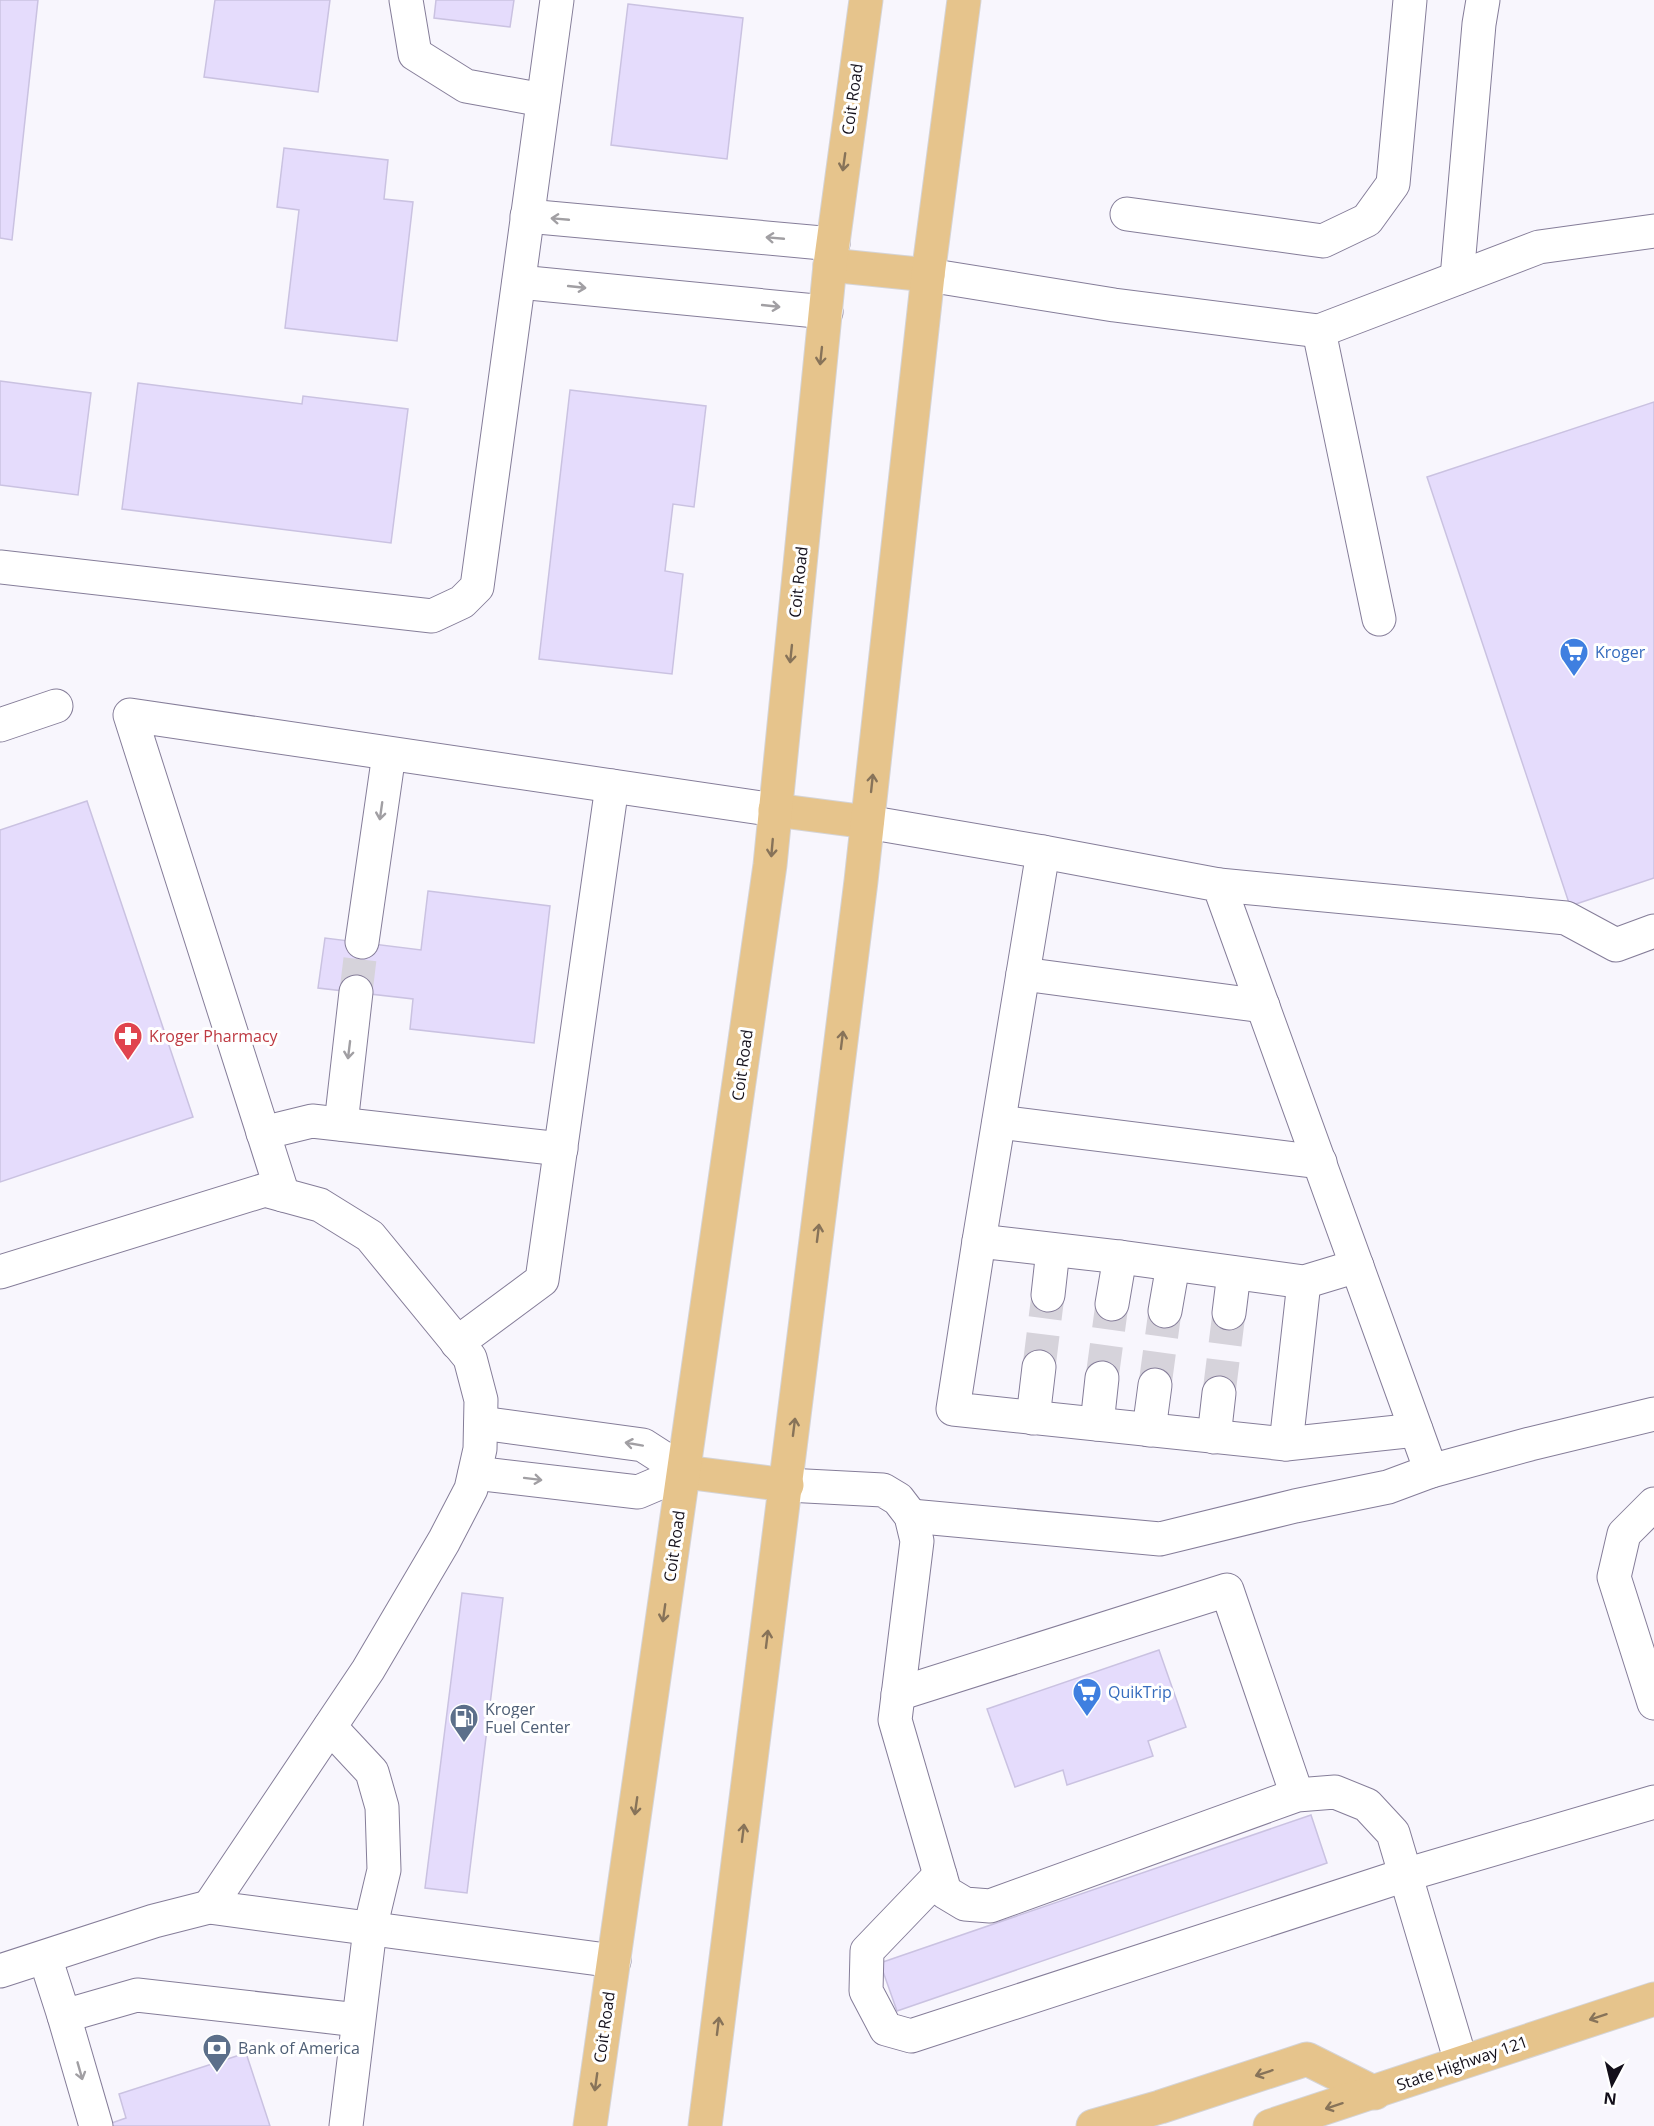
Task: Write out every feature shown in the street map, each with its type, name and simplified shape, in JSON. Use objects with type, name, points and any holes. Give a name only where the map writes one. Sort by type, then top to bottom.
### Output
[{"type":"main road","name":"Coit Road","points":[[590,2126],[770,865],[832,254],[866,0]]},
{"type":"main road","points":[[705,2126],[867,822],[928,275],[964,0]]},
{"type":"main road","points":[[832,254],[928,275]]},
{"type":"main road","points":[[776,810],[867,822]]},
{"type":"main road","points":[[685,1472],[786,1485]]},
{"type":"main road","name":"State Highway 121","points":[[1270,2126],[1654,1999]]},
{"type":"main road","points":[[1093,2126],[1160,2107],[1307,2059],[1375,2093]]},
{"type":"main road","points":[[714,2063],[720,2126]]},
{"type":"lane","points":[[406,0],[415,54],[466,86],[543,100]]},
{"type":"lane","points":[[0,567],[432,616],[462,602],[477,587],[557,0]]},
{"type":"lane","points":[[1127,214],[1323,241],[1367,220],[1393,184],[1410,0]]},
{"type":"lane","points":[[1457,278],[1483,0]]},
{"type":"lane","points":[[527,216],[832,254]]},
{"type":"lane","points":[[928,275],[1114,305],[1319,331],[1539,247],[1654,231]]},
{"type":"lane","points":[[519,282],[826,312]]},
{"type":"lane","points":[[1319,331],[1379,619]]},
{"type":"lane","points":[[0,725],[56,706]]},
{"type":"lane","points":[[283,1195],[130,715],[776,810]]},
{"type":"lane","points":[[362,942],[389,754]]},
{"type":"lane","points":[[457,1342],[542,1280],[612,786]]},
{"type":"lane","points":[[867,822],[1219,885],[1566,918],[1616,945],[1654,932]]},
{"type":"lane","points":[[1043,852],[952,1408],[1286,1444],[1416,1430]]},
{"type":"lane","points":[[1219,885],[1431,1471]]},
{"type":"lane","points":[[1023,974],[1263,1006]]},
{"type":"lane","points":[[340,1124],[356,992]]},
{"type":"lane","points":[[263,1132],[312,1121],[561,1149]]},
{"type":"lane","points":[[999,1122],[1320,1162]]},
{"type":"lane","points":[[0,1272],[265,1190],[320,1205],[370,1236],[470,1358],[481,1400],[480,1449],[471,1489],[444,1541],[369,1670],[209,1907]]},
{"type":"lane","points":[[979,1241],[1304,1282],[1357,1266]]},
{"type":"lane","points":[[1048,1295],[1053,1250]]},
{"type":"lane","points":[[1112,1304],[1120,1257]]},
{"type":"lane","points":[[1165,1311],[1173,1265]]},
{"type":"lane","points":[[1229,1313],[1234,1272]]},
{"type":"lane","points":[[1286,1444],[1304,1282]]},
{"type":"lane","points":[[1033,1418],[1039,1367]]},
{"type":"lane","points":[[1098,1424],[1102,1378]]},
{"type":"lane","points":[[1149,1430],[1155,1385]]},
{"type":"lane","points":[[1214,1437],[1219,1393]]},
{"type":"lane","points":[[912,1516],[1160,1539],[1295,1506],[1388,1487],[1431,1471],[1654,1414]]},
{"type":"lane","points":[[481,1423],[643,1445],[685,1472]]},
{"type":"lane","points":[[475,1473],[638,1492],[685,1472]]},
{"type":"lane","points":[[786,1485],[883,1490],[898,1499],[912,1516],[917,1541],[895,1720],[945,1892],[965,1904],[990,1906],[1297,1795],[1335,1792],[1367,1805],[1393,1833],[1461,2062]]},
{"type":"lane","points":[[1654,1504],[1624,1534],[1614,1577],[1654,1703]]},
{"type":"lane","points":[[898,1695],[1227,1590],[1297,1795]]},
{"type":"lane","points":[[330,1727],[372,1772],[382,1807],[384,1870],[369,1929],[346,2126]]},
{"type":"lane","points":[[940,1875],[867,1951],[866,1991],[886,2029],[911,2036],[1405,1875],[1654,1802]]},
{"type":"lane","points":[[0,1971],[154,1921],[209,1907],[614,1961]]},
{"type":"lane","points":[[45,1957],[96,2126]]},
{"type":"lane","points":[[64,2016],[137,1995],[358,2020]]},
{"type":"building","points":[[0,0],[38,0],[12,240],[0,238]]},
{"type":"building","points":[[215,0],[330,0],[318,92],[204,77]]},
{"type":"building","points":[[436,0],[514,0],[510,27],[434,18]]},
{"type":"building","points":[[628,4],[743,18],[727,159],[611,145]]},
{"type":"building","points":[[284,148],[388,160],[384,199],[413,202],[397,341],[285,328],[299,210],[277,207]]},
{"type":"building","points":[[0,381],[91,393],[78,495],[0,485]]},
{"type":"building","points":[[138,383],[302,404],[303,396],[408,409],[391,543],[122,509]]},
{"type":"building","points":[[570,390],[706,406],[694,507],[673,504],[665,571],[683,574],[672,674],[539,659]]},
{"type":"building","name":"Kroger","points":[[1654,402],[1654,878],[1570,906],[1427,477]]},
{"type":"building","points":[[87,801],[193,1117],[0,1182],[0,830]]},
{"type":"building","points":[[428,891],[550,906],[534,1043],[410,1029],[413,999],[318,988],[325,938],[421,950]]},
{"type":"building","name":"Kroger Fuel Center","points":[[462,1593],[503,1598],[467,1893],[425,1888]]},
{"type":"building","name":"QuikTrip","points":[[1159,1650],[1186,1727],[1148,1741],[1153,1756],[1067,1785],[1063,1770],[1015,1787],[987,1709]]},
{"type":"building","points":[[1311,1815],[1327,1863],[897,2011],[880,1963]]},
{"type":"building","name":"Bank of America","points":[[246,2053],[270,2126],[103,2126],[126,2118],[119,2094]]},
{"type":"tunnel","points":[[356,992],[362,942]]},
{"type":"tunnel","points":[[1039,1367],[1048,1295]]},
{"type":"tunnel","points":[[1102,1378],[1112,1304]]},
{"type":"tunnel","points":[[1155,1385],[1165,1311]]},
{"type":"tunnel","points":[[1219,1393],[1229,1313]]},
{"type":"place","name":"Kroger","points":[[1574,678]]},
{"type":"place","name":"Kroger Pharmacy","points":[[128,1062]]},
{"type":"place","name":"QuikTrip","points":[[1087,1718]]},
{"type":"place","name":"Kroger Fuel Center","points":[[464,1744]]},
{"type":"place","name":"Bank of America","points":[[217,2074]]}]
